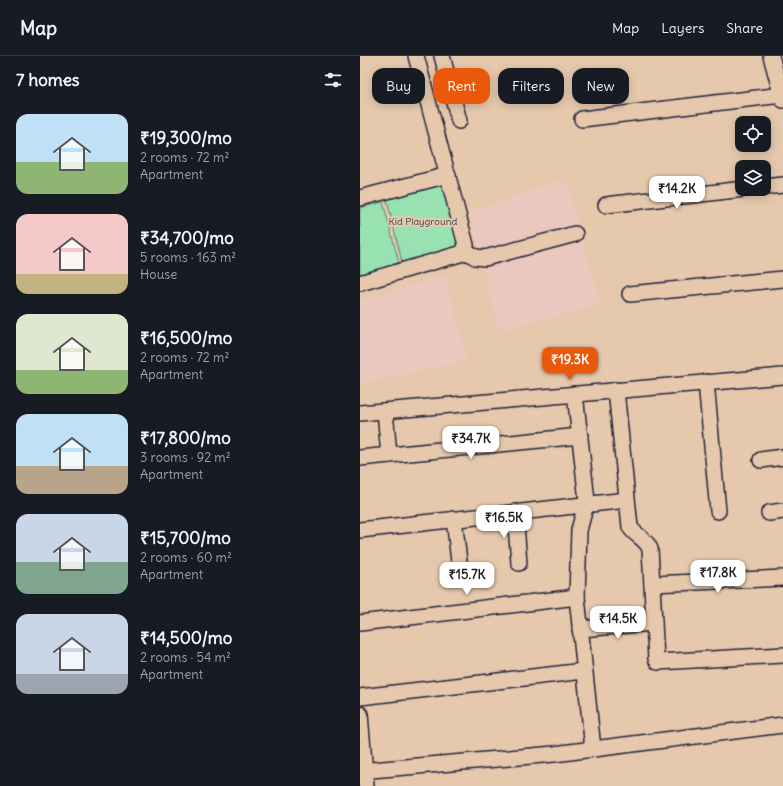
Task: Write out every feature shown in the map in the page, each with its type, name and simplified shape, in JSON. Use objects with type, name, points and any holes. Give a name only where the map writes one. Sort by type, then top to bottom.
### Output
[{"type":"street","points":[[416,56],[448,175],[466,250]]},
{"type":"street","points":[[442,56],[459,121]]},
{"type":"street","points":[[582,119],[781,89],[771,56]]},
{"type":"street","points":[[360,198],[448,175]]},
{"type":"street","points":[[771,186],[783,185]]},
{"type":"street","points":[[606,205],[735,190]]},
{"type":"street","points":[[466,250],[475,256],[485,258],[575,234]]},
{"type":"street","points":[[360,283],[463,253],[466,250]]},
{"type":"street","points":[[630,294],[783,279]]},
{"type":"street","points":[[360,413],[783,376]]},
{"type":"street","points":[[706,382],[718,511]]},
{"type":"street","points":[[616,390],[630,527],[644,539],[650,549],[656,659],[661,663],[783,654]]},
{"type":"street","points":[[575,394],[586,505],[579,530],[577,552],[577,597],[593,749]]},
{"type":"street","points":[[385,411],[389,455]]},
{"type":"street","points":[[360,458],[580,436]]},
{"type":"street","points":[[762,460],[783,457]]},
{"type":"street","points":[[360,530],[627,500]]},
{"type":"street","points":[[515,512],[519,563]]},
{"type":"street","points":[[454,519],[460,570]]},
{"type":"street","points":[[652,584],[783,578]]},
{"type":"street","points":[[360,623],[577,597]]},
{"type":"street","points":[[580,629],[654,623]]},
{"type":"street","points":[[360,697],[584,671]]},
{"type":"street","points":[[360,714],[363,771],[366,786]]},
{"type":"street","points":[[363,771],[593,749],[783,725]]},
{"type":"shaded area","points":[[565,179],[601,304],[499,331],[470,212]]},
{"type":"shaded area","points":[[445,276],[467,360],[360,384],[360,300]]},
{"type":"green space","name":"Kid Playground","points":[[444,182],[462,248],[402,262],[387,200]]},
{"type":"green space","points":[[383,202],[400,267],[360,278],[360,208]]}]
